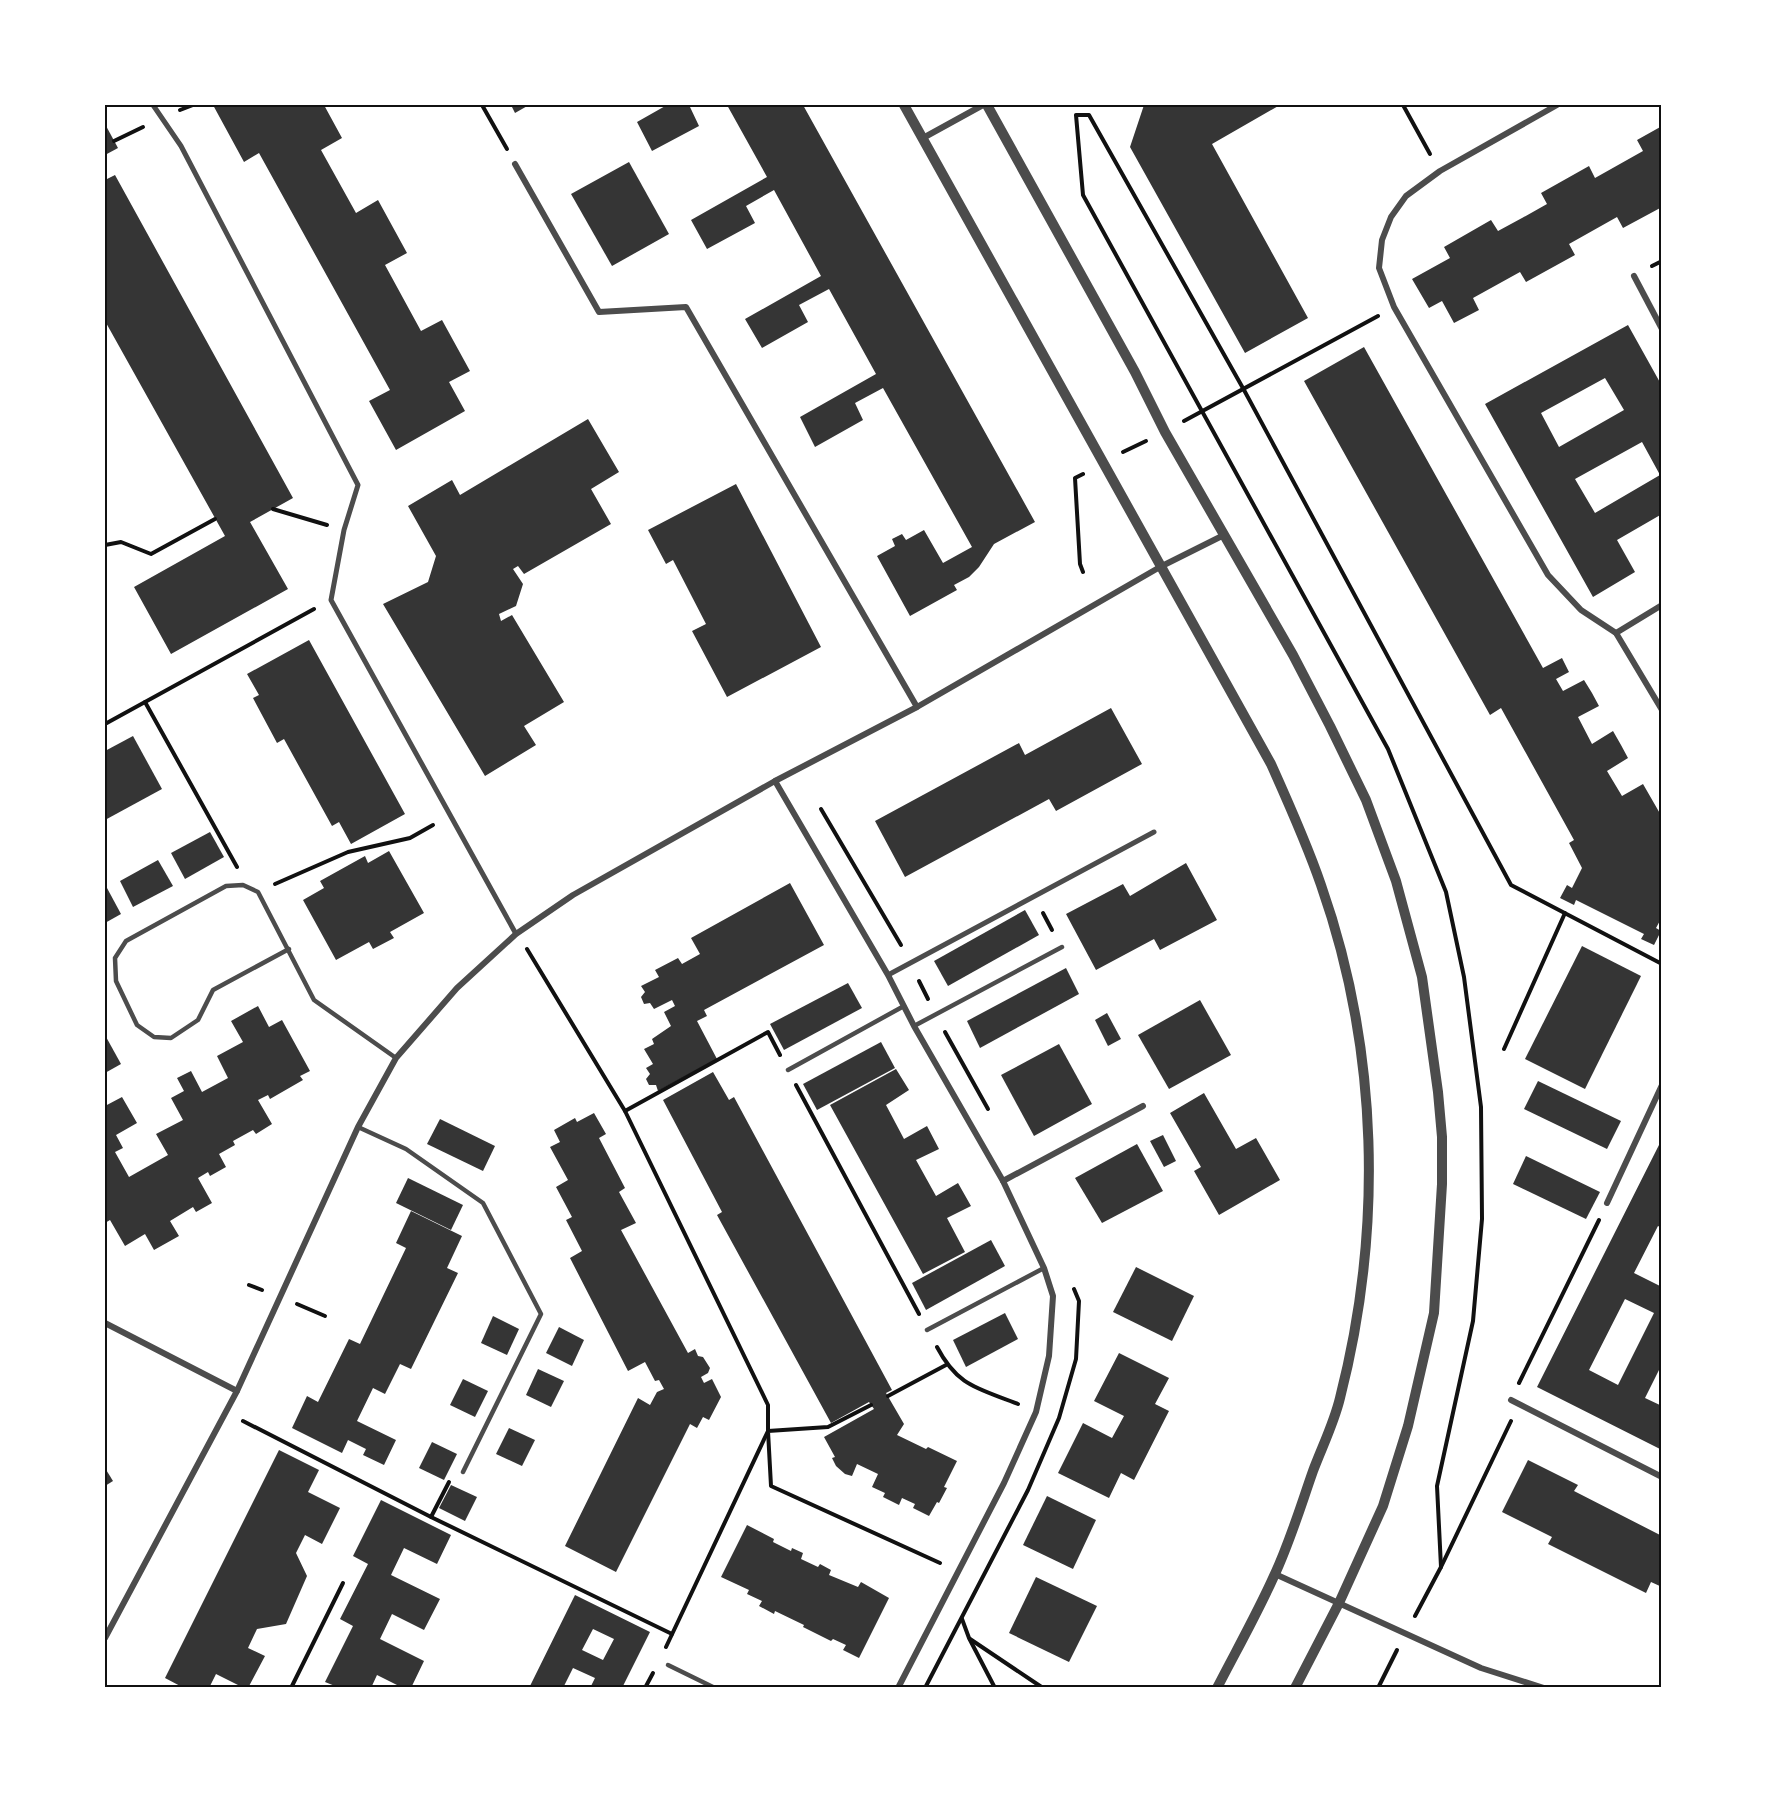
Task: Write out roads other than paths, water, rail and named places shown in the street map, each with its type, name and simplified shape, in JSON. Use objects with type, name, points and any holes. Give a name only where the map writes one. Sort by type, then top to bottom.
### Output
[{"type":"street","points":[[153,105],[181,146],[358,485],[344,530],[331,600],[516,934]]},
{"type":"street","points":[[904,105],[1271,764],[1322,887],[1349,987],[1366,1087],[1370,1189],[1361,1293],[1340,1400],[1275,1574],[1217,1688]]},
{"type":"street","points":[[923,138],[985,105],[1293,655],[1366,800],[1396,881],[1422,977],[1438,1092],[1442,1184],[1434,1313],[1408,1426],[1383,1506],[1339,1603],[1295,1688]]},
{"type":"street","points":[[1557,105],[1440,171],[1406,196],[1390,218],[1382,240],[1379,268],[1394,308],[1548,575],[1581,610],[1616,633],[1662,710]]},
{"type":"street","points":[[515,164],[599,312],[686,307],[917,706]]},
{"type":"street","points":[[1634,276],[1662,329]]},
{"type":"street","points":[[105,1638],[237,1391],[358,1127],[396,1058],[457,988],[516,934],[573,895],[775,781],[917,706],[1160,567],[1224,535]]},
{"type":"street","points":[[1616,633],[1662,604]]},
{"type":"street","points":[[775,781],[888,975],[914,1026],[1003,1181],[1044,1268],[1053,1296],[1049,1356],[1036,1412],[1004,1483],[898,1688]]},
{"type":"street","points":[[888,975],[1154,832]]},
{"type":"street","points":[[1608,1203],[1662,1084]]},
{"type":"street","points":[[1003,1181],[1143,1106]]},
{"type":"street","points":[[105,1323],[237,1391]]},
{"type":"street","points":[[1511,1401],[1662,1477]]},
{"type":"street","points":[[1275,1574],[1481,1668],[1544,1688]]},
{"type":"lane","points":[[289,949],[213,990],[198,1020],[171,1038],[154,1038],[137,1025],[116,981],[115,958],[126,941],[226,886],[243,885],[258,892],[289,949],[314,1000],[396,1058]]},
{"type":"lane","points":[[914,1026],[1062,947]]},
{"type":"lane","points":[[788,1070],[904,1006]]},
{"type":"lane","points":[[358,1127],[406,1149],[483,1203],[541,1314],[463,1472]]},
{"type":"lane","points":[[927,1330],[1044,1268]]},
{"type":"lane","points":[[668,1665],[715,1688]]}]
